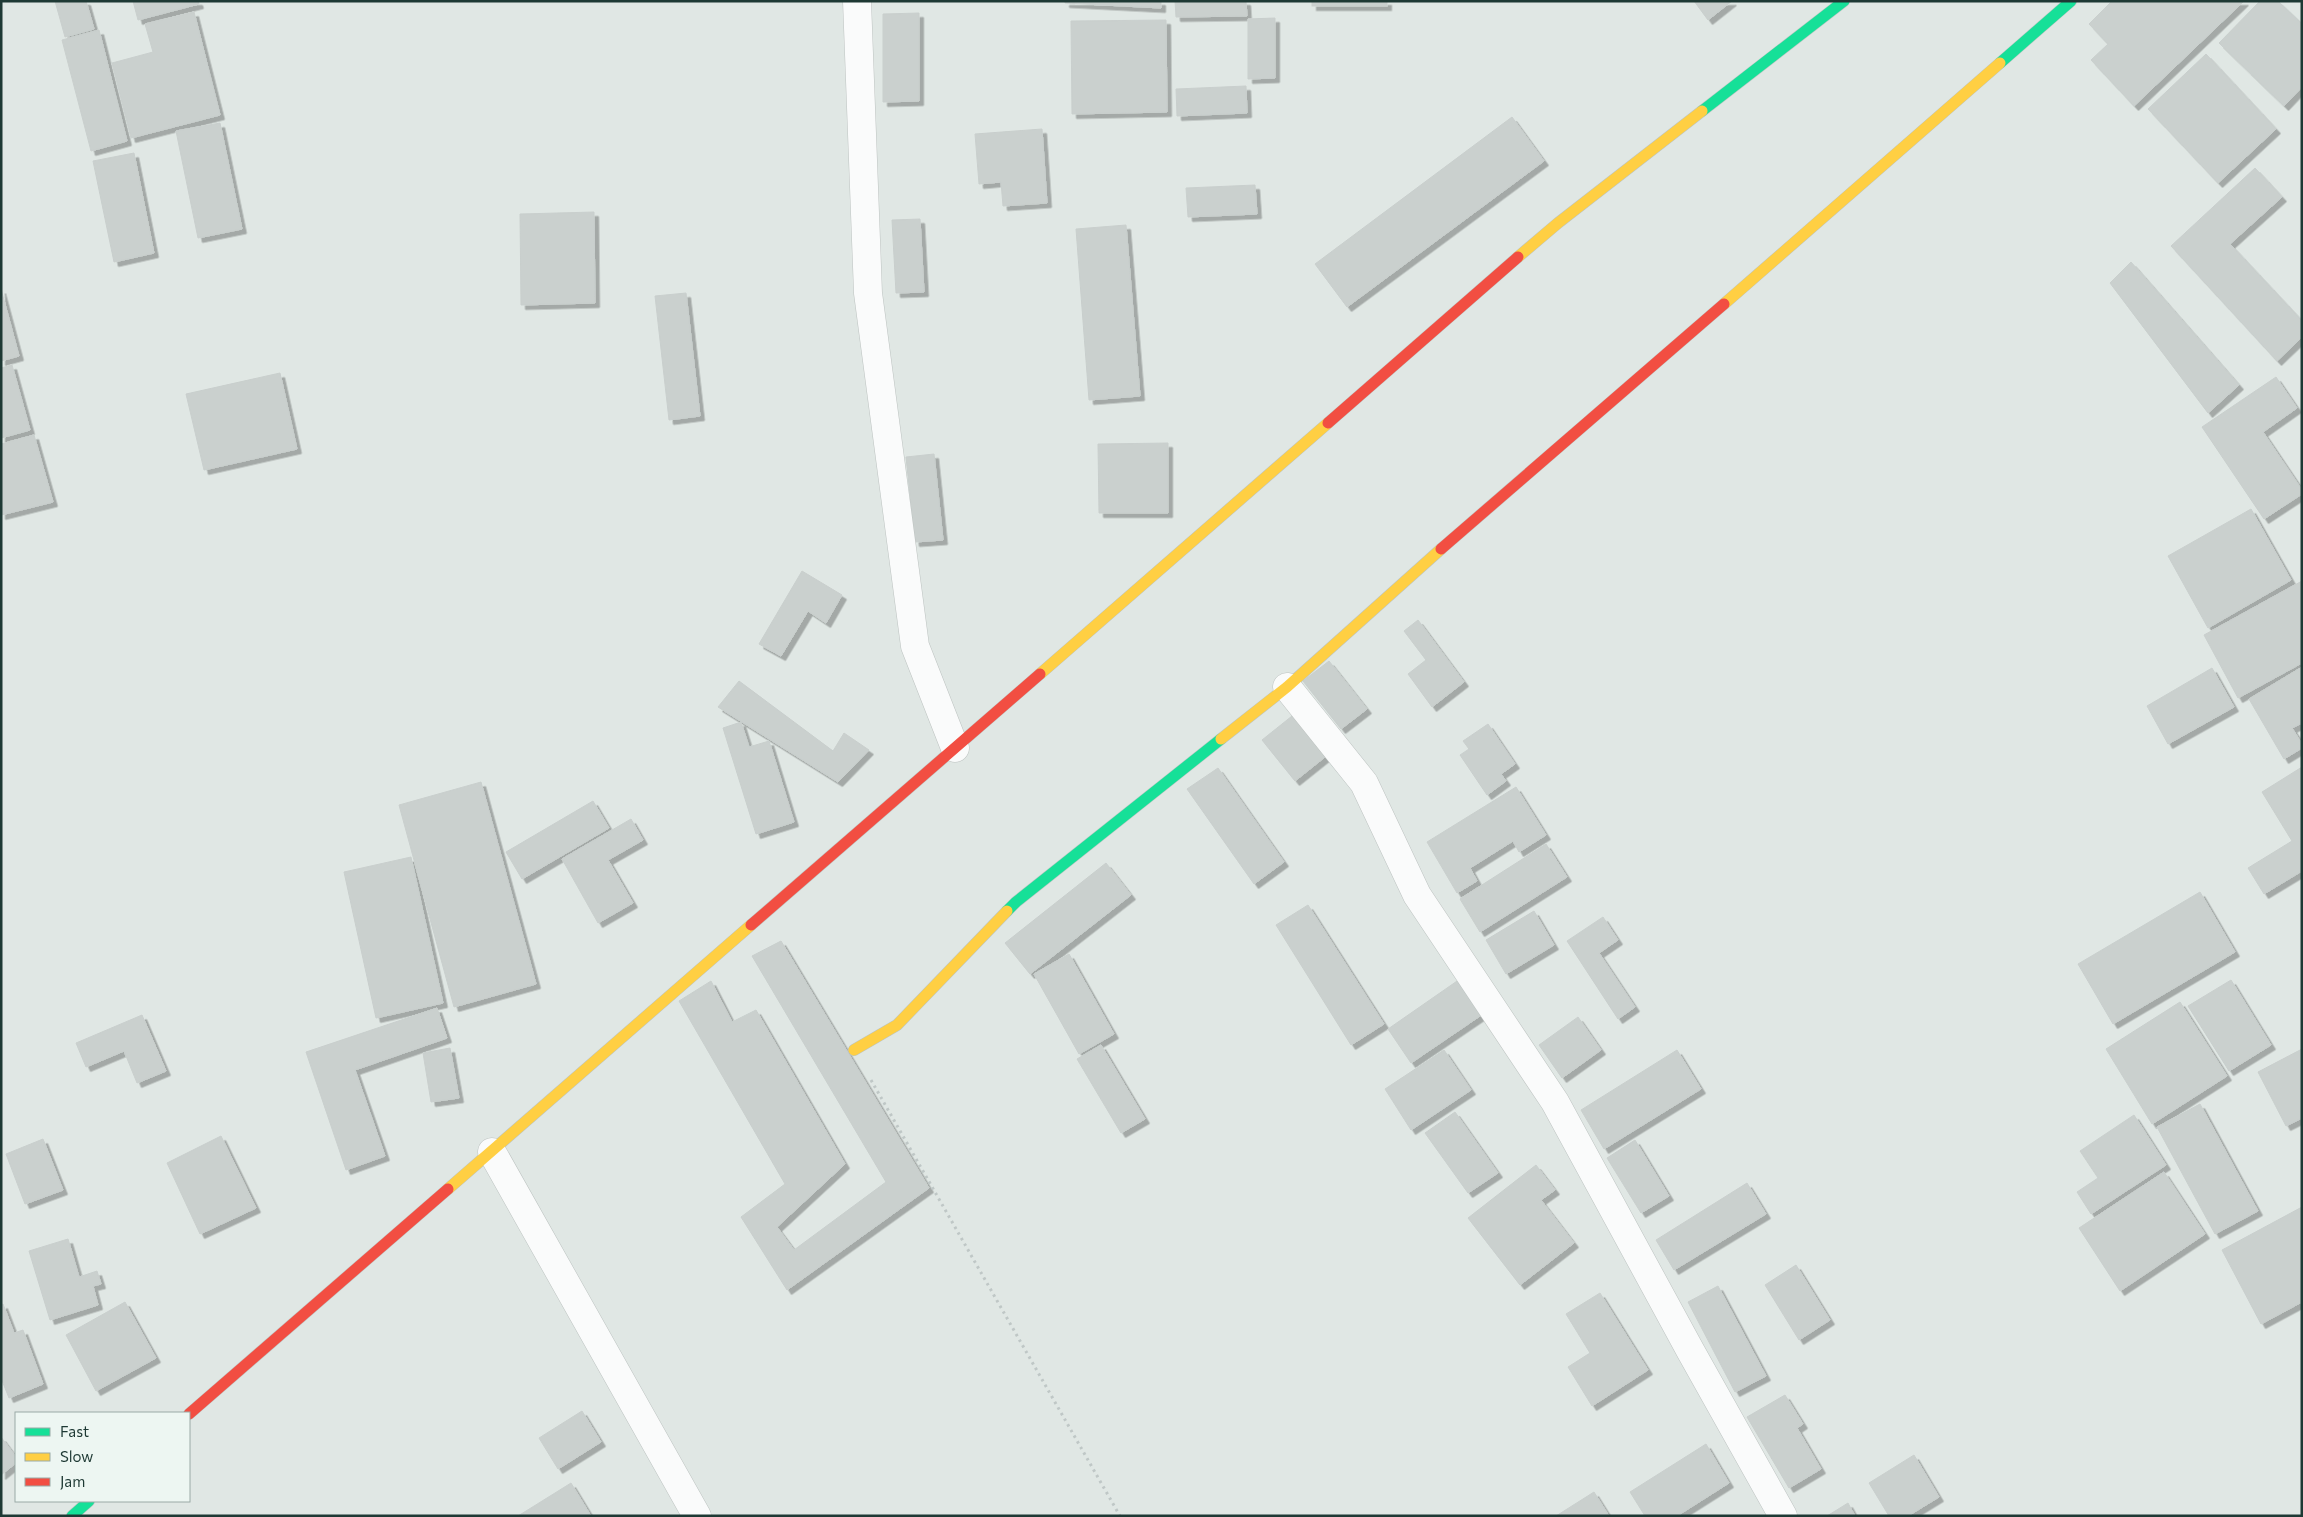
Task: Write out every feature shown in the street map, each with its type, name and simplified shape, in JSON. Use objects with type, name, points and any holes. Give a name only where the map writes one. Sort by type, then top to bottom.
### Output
[{"type":"street","points":[[856,1],[868,293],[915,646],[955,748]]},
{"type":"street","points":[[190,1413],[1558,223],[1844,1]]},
{"type":"street","points":[[854,1050],[897,1024],[1016,902],[1287,686],[2070,1]]},
{"type":"street","points":[[1287,686],[1364,783],[1416,895],[1555,1102],[1783,1516]]},
{"type":"street","points":[[492,1152],[697,1516]]},
{"type":"street","points":[[72,1516],[88,1502]]},
{"type":"path","points":[[854,1050],[1120,1516]]},
{"type":"building","points":[[55,1],[86,1],[94,29],[65,37]]},
{"type":"building","points":[[133,1],[198,1],[199,4],[138,20]]},
{"type":"building","points":[[1065,1],[1161,1],[1161,8],[1065,3]]},
{"type":"building","points":[[1175,1],[1246,1],[1247,16],[1176,17]]},
{"type":"building","points":[[1312,1],[1387,1],[1387,6],[1312,6]]},
{"type":"building","points":[[1694,1],[1732,1],[1708,20]]},
{"type":"building","points":[[2112,1],[2244,1],[2134,106],[2091,60],[2108,44],[2089,24]]},
{"type":"building","points":[[2260,1],[2278,1],[2302,24],[2302,87],[2284,106],[2219,43]]},
{"type":"building","points":[[194,12],[220,115],[131,138],[112,63],[153,52],[145,24]]},
{"type":"building","points":[[919,13],[919,101],[883,102],[883,14]]},
{"type":"building","points":[[1275,18],[1275,78],[1248,79],[1248,19]]},
{"type":"building","points":[[1166,20],[1167,112],[1072,114],[1071,21]]},
{"type":"building","points":[[99,30],[127,141],[91,151],[62,40]]},
{"type":"building","points":[[2206,54],[2276,129],[2218,183],[2148,109]]},
{"type":"building","points":[[1246,86],[1247,113],[1177,116],[1176,89]]},
{"type":"building","points":[[1512,117],[1544,161],[1347,307],[1315,264]]},
{"type":"building","points":[[220,123],[242,229],[198,238],[176,131]]},
{"type":"building","points":[[1042,129],[1047,203],[1003,206],[1001,182],[979,184],[975,134]]},
{"type":"building","points":[[134,153],[154,253],[114,262],[93,161]]},
{"type":"building","points":[[2255,168],[2282,197],[2230,244],[2302,321],[2302,337],[2277,361],[2171,246]]},
{"type":"building","points":[[1255,185],[1257,214],[1188,217],[1186,188]]},
{"type":"building","points":[[594,212],[595,303],[521,305],[520,214]]},
{"type":"building","points":[[920,219],[924,292],[896,293],[892,220]]},
{"type":"building","points":[[1126,225],[1140,396],[1089,400],[1076,229]]},
{"type":"building","points":[[2131,262],[2239,385],[2208,413],[2110,283]]},
{"type":"building","points":[[1,289],[19,356],[1,361]]},
{"type":"building","points":[[686,293],[700,416],[669,420],[655,296]]},
{"type":"building","points":[[12,365],[30,430],[1,438],[1,368]]},
{"type":"building","points":[[280,373],[297,449],[204,470],[186,394]]},
{"type":"building","points":[[2276,377],[2297,408],[2263,432],[2302,490],[2302,494],[2264,519],[2202,427]]},
{"type":"building","points":[[34,435],[53,502],[1,515],[1,444]]},
{"type":"building","points":[[1168,443],[1168,513],[1099,513],[1098,444]]},
{"type":"building","points":[[934,454],[943,540],[915,542],[906,457]]},
{"type":"building","points":[[2251,509],[2291,580],[2208,628],[2168,556]]},
{"type":"building","points":[[802,571],[842,595],[826,623],[808,611],[781,656],[759,644]]},
{"type":"building","points":[[2302,581],[2302,663],[2238,698],[2204,635]]},
{"type":"building","points":[[1418,620],[1464,682],[1432,707],[1408,674],[1426,660],[1404,631]]},
{"type":"building","points":[[1329,661],[1367,709],[1341,729],[1303,681]]},
{"type":"building","points":[[2302,667],[2302,723],[2292,728],[2302,744],[2302,748],[2284,759],[2249,699]]},
{"type":"building","points":[[2212,668],[2234,707],[2168,744],[2147,706]]},
{"type":"building","points":[[739,681],[833,751],[844,733],[869,750],[838,782],[718,707]]},
{"type":"building","points":[[1297,712],[1330,753],[1295,781],[1262,740]]},
{"type":"building","points":[[741,722],[749,747],[769,741],[794,822],[756,834],[723,728]]},
{"type":"building","points":[[1488,724],[1515,764],[1501,774],[1506,781],[1487,795],[1460,755],[1469,749],[1463,741]]},
{"type":"building","points":[[2302,767],[2302,871],[2264,894],[2248,868],[2292,841],[2262,792]]},
{"type":"building","points":[[1218,768],[1284,862],[1254,884],[1187,789]]},
{"type":"building","points":[[481,782],[536,984],[454,1007],[399,805]]},
{"type":"building","points":[[1516,787],[1546,835],[1519,852],[1513,841],[1470,868],[1477,881],[1457,893],[1427,842]]},
{"type":"building","points":[[593,801],[609,828],[522,879],[506,852]]},
{"type":"building","points":[[631,819],[643,840],[608,860],[633,903],[598,923],[562,859]]},
{"type":"building","points":[[1546,844],[1567,877],[1480,932],[1460,899]]},
{"type":"building","points":[[411,857],[443,1003],[376,1018],[344,872]]},
{"type":"building","points":[[1106,863],[1131,895],[1030,974],[1005,943]]},
{"type":"building","points":[[2200,892],[2235,952],[2113,1024],[2078,964]]},
{"type":"building","points":[[1308,905],[1384,1024],[1351,1045],[1276,925]]},
{"type":"building","points":[[1534,911],[1554,945],[1506,974],[1486,940]]},
{"type":"building","points":[[1603,917],[1618,940],[1599,953],[1635,1007],[1618,1019],[1567,941]]},
{"type":"building","points":[[781,941],[929,1188],[787,1290],[741,1217],[785,1184],[679,1001],[711,981],[732,1022],[756,1010],[845,1164],[777,1227],[794,1250],[886,1182],[752,956]]},
{"type":"building","points":[[1069,954],[1114,1034],[1079,1054],[1034,974]]},
{"type":"building","points":[[1460,979],[1483,1014],[1411,1063],[1388,1029]]},
{"type":"building","points":[[2231,980],[2271,1045],[2229,1071],[2188,1006]]},
{"type":"building","points":[[2180,1002],[2227,1076],[2152,1124],[2106,1049]]},
{"type":"building","points":[[437,1008],[447,1038],[355,1070],[385,1156],[346,1170],[306,1052]]},
{"type":"building","points":[[142,1015],[166,1071],[137,1083],[124,1051],[86,1067],[76,1043]]},
{"type":"building","points":[[1578,1017],[1601,1050],[1562,1078],[1539,1045]]},
{"type":"building","points":[[1101,1045],[1145,1119],[1121,1133],[1077,1059]]},
{"type":"building","points":[[450,1048],[459,1098],[431,1102],[423,1053]]},
{"type":"building","points":[[2302,1049],[2302,1118],[2286,1126],[2258,1072]]},
{"type":"building","points":[[1444,1050],[1471,1090],[1411,1130],[1385,1089]]},
{"type":"building","points":[[1677,1050],[1701,1089],[1604,1149],[1581,1110]]},
{"type":"building","points":[[2200,1104],[2258,1211],[2215,1234],[2157,1127]]},
{"type":"building","points":[[1455,1112],[1498,1173],[1468,1193],[1425,1133]]},
{"type":"building","points":[[2134,1115],[2166,1165],[2091,1214],[2077,1192],[2098,1178],[2080,1151]]},
{"type":"building","points":[[221,1136],[256,1208],[200,1234],[167,1163]]},
{"type":"building","points":[[43,1139],[63,1190],[25,1204],[6,1154]]},
{"type":"building","points":[[1635,1140],[1669,1196],[1641,1213],[1607,1158]]},
{"type":"building","points":[[1536,1165],[1555,1190],[1541,1200],[1574,1243],[1520,1285],[1468,1218]]},
{"type":"building","points":[[2164,1172],[2205,1234],[2120,1291],[2079,1228]]},
{"type":"building","points":[[1747,1183],[1766,1214],[1674,1270],[1656,1240]]},
{"type":"building","points":[[2302,1207],[2302,1302],[2261,1324],[2222,1250]]},
{"type":"building","points":[[68,1239],[79,1277],[97,1271],[101,1284],[93,1286],[98,1305],[50,1320],[29,1251]]},
{"type":"building","points":[[1796,1265],[1830,1320],[1799,1340],[1765,1285]]},
{"type":"building","points":[[1718,1286],[1766,1376],[1735,1392],[1688,1302]]},
{"type":"building","points":[[1600,1293],[1648,1370],[1592,1406],[1568,1367],[1590,1353],[1566,1314]]},
{"type":"building","points":[[125,1302],[156,1358],[96,1391],[66,1335]]},
{"type":"building","points":[[3,1304],[14,1333],[23,1330],[43,1384],[9,1398],[1,1378],[1,1305]]},
{"type":"building","points":[[1785,1395],[1803,1424],[1797,1428],[1821,1469],[1789,1488],[1747,1417]]},
{"type":"building","points":[[582,1411],[601,1442],[558,1469],[539,1438]]},
{"type":"building","points":[[1,1437],[15,1456],[15,1464],[1,1475]]},
{"type":"building","points":[[1706,1444],[1729,1483],[1677,1516],[1645,1516],[1630,1492]]},
{"type":"building","points":[[1914,1455],[1939,1497],[1908,1516],[1889,1516],[1869,1483]]},
{"type":"building","points":[[571,1483],[591,1516],[518,1516]]},
{"type":"building","points":[[1594,1492],[1609,1516],[1556,1516]]},
{"type":"building","points":[[1848,1503],[1855,1516],[1827,1516]]},
{"type":"traffic: fast","points":[[1702,111],[1844,1]]},
{"type":"traffic: fast","points":[[2000,63],[2071,1]]},
{"type":"traffic: fast","points":[[1007,911],[1221,739]]},
{"type":"traffic: fast","points":[[72,1516],[88,1502]]},
{"type":"traffic: slow","points":[[1724,304],[2000,63]]},
{"type":"traffic: slow","points":[[1518,257],[1558,223],[1702,111]]},
{"type":"traffic: slow","points":[[1040,674],[1328,423]]},
{"type":"traffic: slow","points":[[1221,739],[1287,687],[1441,549]]},
{"type":"traffic: slow","points":[[854,1050],[897,1025],[1007,911]]},
{"type":"traffic: slow","points":[[448,1189],[751,925]]},
{"type":"traffic: jam","points":[[1328,423],[1518,257]]},
{"type":"traffic: jam","points":[[1441,549],[1724,304]]},
{"type":"traffic: jam","points":[[751,925],[1040,674]]},
{"type":"traffic: jam","points":[[190,1413],[448,1189]]}]
